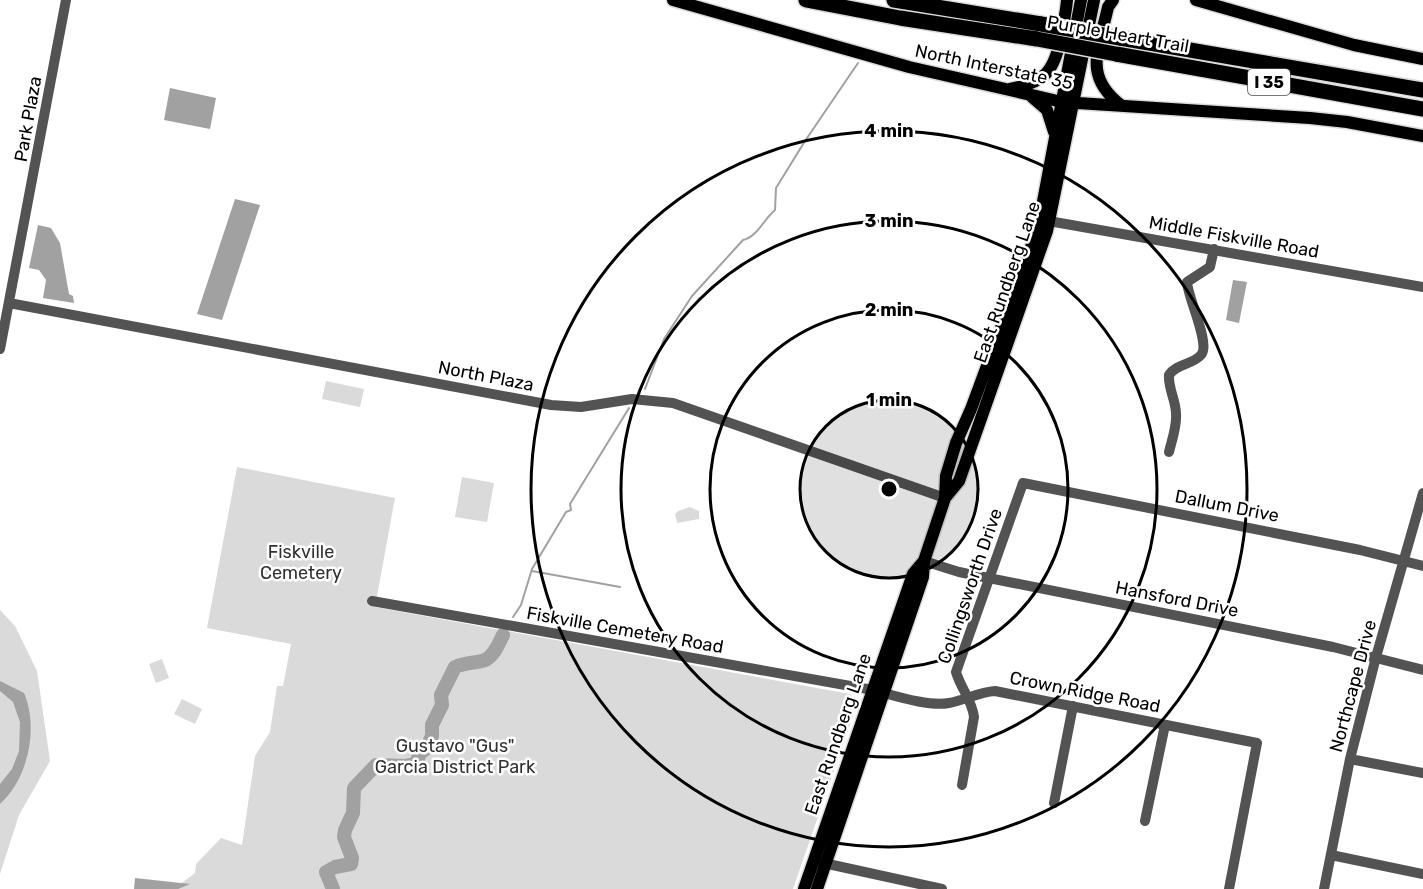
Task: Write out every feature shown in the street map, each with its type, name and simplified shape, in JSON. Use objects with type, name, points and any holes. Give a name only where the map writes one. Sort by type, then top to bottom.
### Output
[{"type":"highway","name":"Purple Heart Trail","points":[[806,0],[900,18],[1120,38],[1423,90]]},
{"type":"highway","name":"Purple Heart Trail","points":[[894,0],[1039,32],[1116,54],[1423,109]]},
{"type":"main road","name":"North Interstate 35","points":[[673,0],[909,67],[1067,103],[1347,122],[1423,136]]},
{"type":"main road","points":[[1009,89],[1035,82],[1050,69],[1056,58],[1067,0]]},
{"type":"main road","name":"East Rundberg Lane","points":[[804,889],[819,862],[878,692],[913,574],[924,561],[945,498],[946,476],[956,443],[1044,220],[1067,103],[1081,0]]},
{"type":"main road","name":"East Rundberg Lane","points":[[1044,220],[1055,134],[1067,103],[1094,0]]},
{"type":"main road","points":[[1113,0],[1108,8],[1096,70],[1104,90],[1122,106]]},
{"type":"main road","points":[[1196,0],[1335,40],[1423,59]]},
{"type":"main road","points":[[1029,95],[1047,110],[1055,134]]},
{"type":"main road","name":"East Rundberg Lane","points":[[817,889],[819,862]]},
{"type":"street","name":"Park Plaza","points":[[0,349],[66,0]]},
{"type":"street","name":"Middle Fiskville Road","points":[[1044,220],[1423,287]]},
{"type":"street","points":[[1169,452],[1176,414],[1169,375],[1176,368],[1202,355],[1204,348],[1187,282],[1210,267],[1214,249]]},
{"type":"street","name":"North Plaza","points":[[9,303],[551,405],[581,407],[632,399],[666,401],[945,498]]},
{"type":"street","name":"Dallum Drive","points":[[1023,483],[1360,550],[1423,566]]},
{"type":"street","name":"Collingsworth Drive","points":[[962,785],[974,717],[968,697],[962,689],[956,672],[1023,483]]},
{"type":"street","name":"Northcape Drive","points":[[1324,889],[1350,759],[1376,657],[1423,493]]},
{"type":"street","name":"Hansford Drive","points":[[924,561],[959,572],[1333,646],[1423,669]]},
{"type":"street","name":"Fiskville Cemetery Road","points":[[372,601],[878,692]]},
{"type":"street","name":"Crown Ridge Road","points":[[878,692],[940,704],[987,691],[995,691],[1257,742],[1229,889]]},
{"type":"street","points":[[1053,803],[1073,706]]},
{"type":"street","points":[[1145,821],[1165,724]]},
{"type":"street","points":[[1350,759],[1423,773]]},
{"type":"street","points":[[1331,855],[1423,874]]},
{"type":"street","points":[[819,862],[942,889]]},
{"type":"green space","points":[[326,381],[364,389],[360,407],[322,399]]},
{"type":"green space","name":"Gustavo \"Gus\" Garcia District Park","points":[[237,467],[395,498],[375,607],[850,694],[858,701],[793,889],[174,889],[195,873],[196,864],[221,838],[242,845],[255,756],[270,732],[277,686],[283,686],[291,644],[207,628]]},
{"type":"green space","points":[[462,477],[494,483],[487,522],[455,517]]},
{"type":"green space","points":[[690,507],[699,511],[699,519],[677,523],[675,514]]},
{"type":"green space","points":[[0,610],[15,626],[37,671],[50,761],[19,815],[0,874]]},
{"type":"green space","points":[[162,659],[169,678],[156,683],[149,664]]},
{"type":"green space","points":[[182,699],[202,709],[195,724],[174,714]]},
{"type":"shaded area","points":[[170,88],[216,98],[210,129],[164,120]]},
{"type":"shaded area","points":[[235,199],[260,205],[222,320],[197,314]]},
{"type":"shaded area","points":[[38,225],[51,228],[60,243],[69,294],[73,296],[74,303],[43,298],[46,280],[39,270],[29,268]]},
{"type":"shaded area","points":[[1233,280],[1247,282],[1239,323],[1226,320]]},
{"type":"shaded area","points":[[0,681],[24,693],[31,722],[24,767],[18,781],[0,804],[0,784],[12,769],[19,751],[20,722],[13,702],[0,691]]},
{"type":"shaded area","points":[[135,878],[190,884],[178,889],[134,889]]},
{"type":"waterway","points":[[645,389],[664,339],[692,296],[743,240],[756,232],[775,210],[776,188],[858,63]]},
{"type":"waterway","points":[[513,617],[521,605],[532,569],[566,512],[571,510],[570,504],[629,408]]},
{"type":"waterway","points":[[532,571],[620,587]]},
{"type":"waterway","points":[[333,889],[326,872],[335,867],[351,864],[352,858],[344,837],[353,813],[354,788],[376,765],[416,764],[420,753],[426,749],[432,736],[432,725],[442,705],[441,695],[455,667],[488,658],[503,635]]},
{"type":"park label","name":"Fiskville Cemetery","points":[[301,562]]}]
